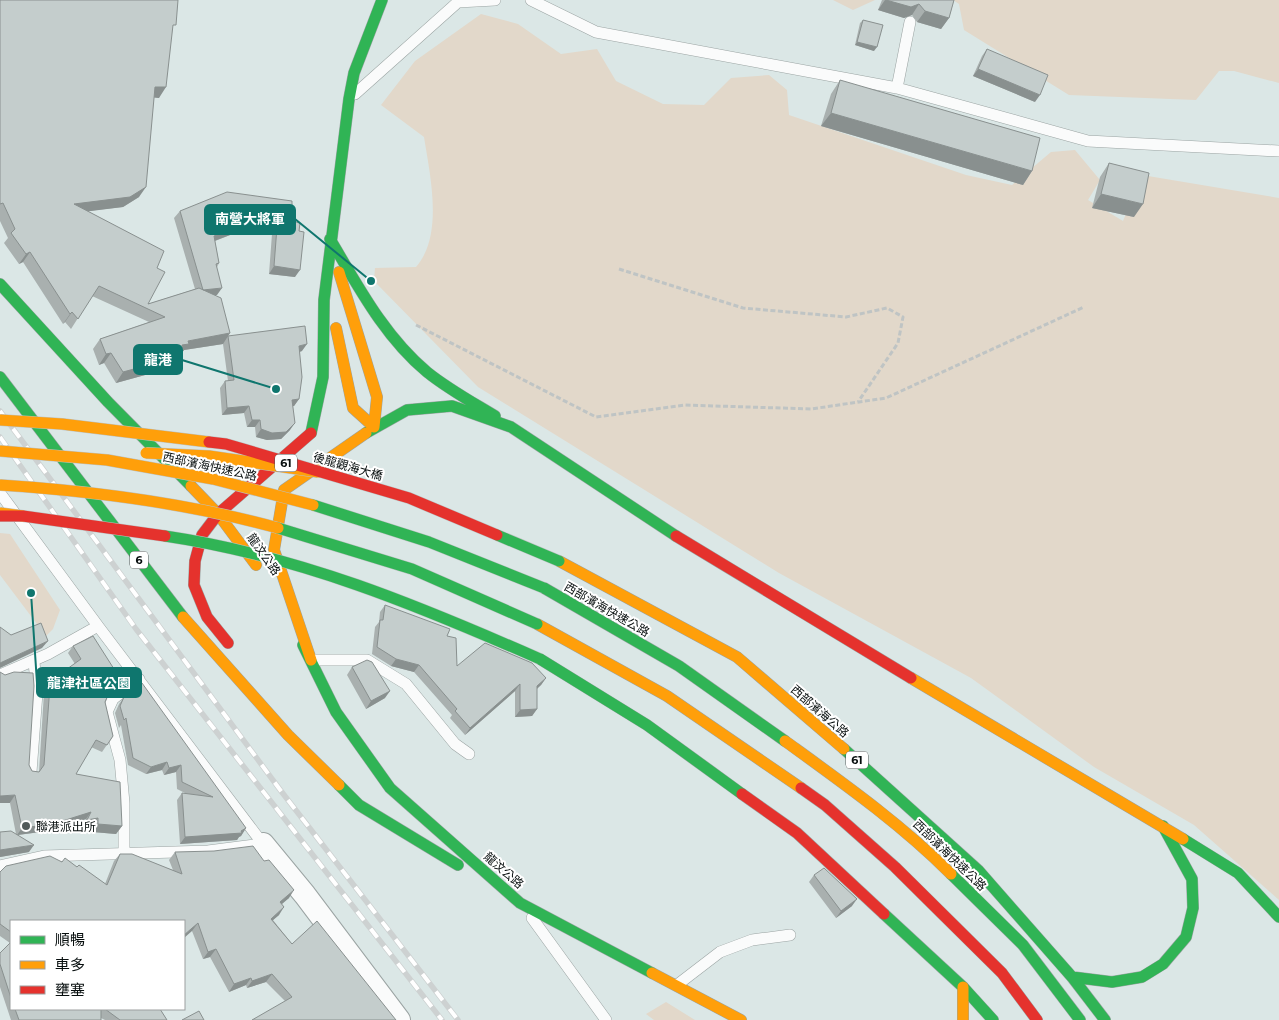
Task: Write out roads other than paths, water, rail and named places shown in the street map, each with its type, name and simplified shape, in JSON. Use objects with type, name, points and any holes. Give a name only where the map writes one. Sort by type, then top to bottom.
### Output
[{"type":"main road","points":[[238,654],[207,617],[194,585],[195,561],[202,535],[218,514],[316,433],[322,377],[324,300],[330,239],[349,100],[354,73],[382,0]]},
{"type":"main road","points":[[330,239],[370,307],[399,344],[428,372],[682,541],[1002,733],[1162,825],[1238,873],[1279,917]]},
{"type":"main road","points":[[330,239],[349,309],[377,397],[374,427]]},
{"type":"main road","points":[[330,239],[333,308],[341,359],[353,408],[374,427]]},
{"type":"main road","name":"龍汶公路","points":[[0,284],[108,402],[218,514],[265,577]]},
{"type":"main road","name":"龍汶公路","points":[[0,377],[181,614],[288,734],[359,805],[520,902]]},
{"type":"main road","points":[[75,384],[170,480],[218,514]]},
{"type":"main road","points":[[108,402],[191,472],[221,484],[246,479],[316,433]]},
{"type":"main road","points":[[218,514],[284,490],[374,427],[407,410],[452,406],[511,427]]},
{"type":"main road","name":"後龍觀海大橋","points":[[0,420],[62,424],[226,444],[410,498],[559,561]]},
{"type":"main road","points":[[347,430],[374,427]]},
{"type":"main road","points":[[0,451],[87,449],[209,456],[318,472]]},
{"type":"main road","name":"西部濱海快速公路","points":[[0,451],[107,460],[213,479],[295,499],[429,542],[544,588],[679,666],[841,781],[918,841],[1023,946],[1080,1020]]},
{"type":"main road","points":[[0,485],[72,490],[142,499],[196,508],[266,525],[395,564],[537,624],[667,696],[825,805],[895,867],[995,966],[1037,1020]]},
{"type":"main road","points":[[284,490],[274,550],[311,660]]},
{"type":"main road","points":[[0,514],[210,544],[351,581],[428,610],[540,659],[648,725],[797,833],[963,987],[993,1020]]},
{"type":"main road","name":"西部濱海公路","points":[[559,561],[737,657],[871,773],[978,870],[1072,977],[1105,1020]]},
{"type":"main road","name":"龍汶公路","points":[[279,602],[311,660],[336,712],[390,788],[520,902]]},
{"type":"main road","points":[[259,686],[288,734]]},
{"type":"main road","points":[[1072,977],[1112,982],[1142,978],[1163,964],[1186,937],[1193,908],[1192,879],[1162,825]]},
{"type":"main road","points":[[520,902],[628,973]]},
{"type":"main road","points":[[520,902],[741,1020]]},
{"type":"main road","points":[[963,987],[963,1020]]},
{"type":"street","points":[[263,844],[305,895],[399,1020]]},
{"type":"lane","points":[[349,100],[458,2],[495,0]]},
{"type":"lane","points":[[531,0],[596,32],[897,88],[1088,141],[1279,151]]},
{"type":"lane","points":[[897,88],[910,22]]},
{"type":"lane","points":[[0,493],[263,844],[208,851],[44,856],[0,866]]},
{"type":"lane","points":[[0,676],[34,662],[98,626]]},
{"type":"lane","points":[[311,660],[367,660],[406,684],[455,744],[469,754]]},
{"type":"lane","points":[[31,772],[37,693],[34,662]]},
{"type":"lane","points":[[124,853],[124,803],[120,760],[108,712],[113,699],[139,679]]},
{"type":"lane","points":[[520,902],[606,1020]]},
{"type":"lane","points":[[677,985],[720,952],[752,940],[790,935]]},
{"type":"railway","points":[[0,411],[281,791],[458,1020]]},
{"type":"railway","points":[[0,437],[136,629],[442,1020]]},
{"type":"place","name":"南營大將軍","points":[[371,281]]},
{"type":"place","name":"龍港","points":[[276,389]]},
{"type":"place","name":"龍津社區公園","points":[[31,593]]},
{"type":"place","name":"聯港派出所","points":[[26,826]]}]
